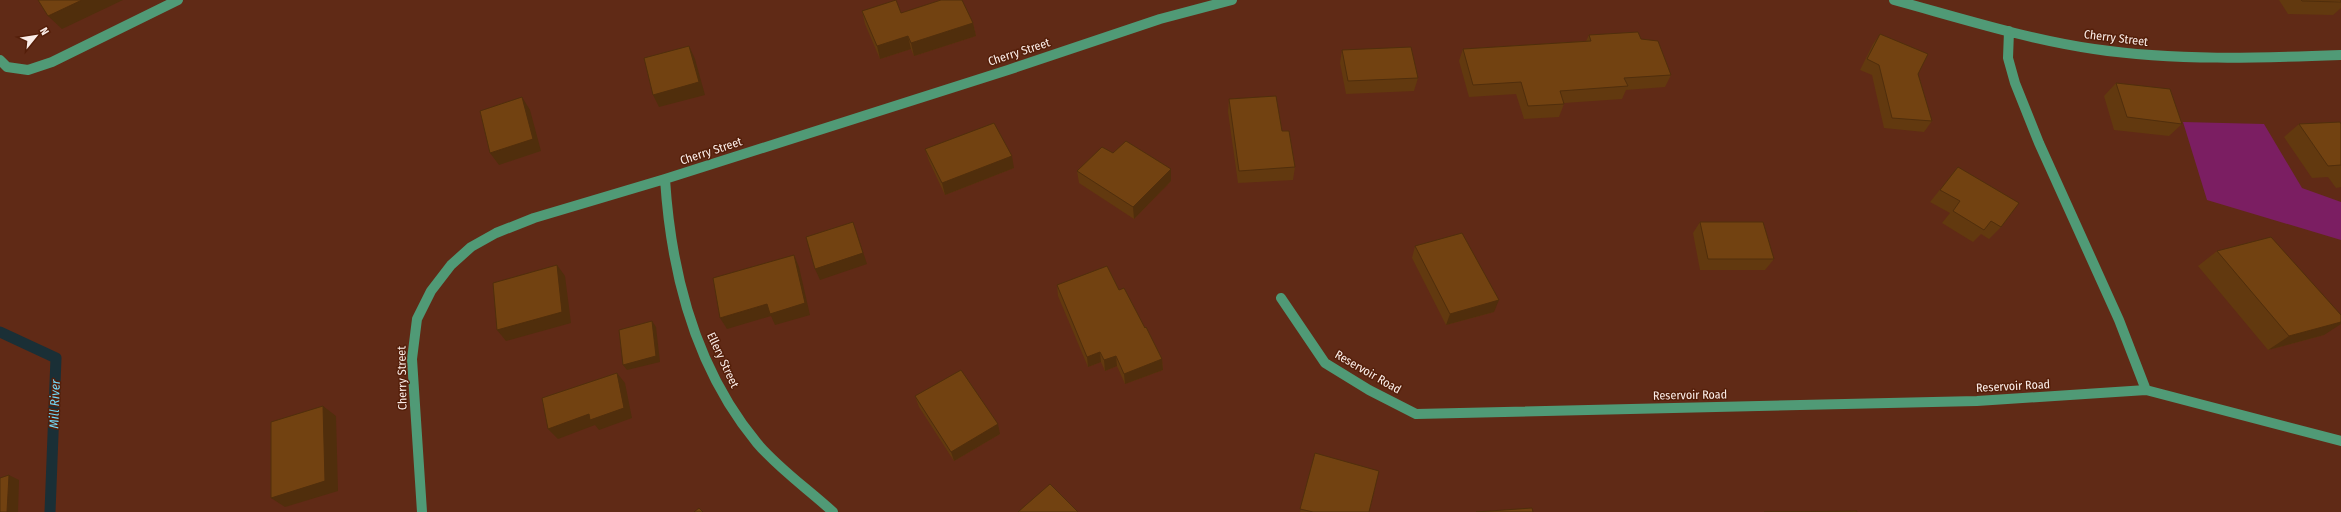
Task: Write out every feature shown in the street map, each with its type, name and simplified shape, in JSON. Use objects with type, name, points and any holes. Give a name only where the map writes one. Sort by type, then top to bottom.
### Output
[{"type":"street","points":[[0,60],[7,68],[28,70],[52,62],[178,0]]},
{"type":"street","name":"Cherry Street","points":[[422,512],[412,360],[417,318],[431,291],[451,265],[471,247],[496,233],[534,218],[665,179],[1001,72],[1160,19],[1232,0]]},
{"type":"street","name":"Cherry Street","points":[[1894,0],[2008,31],[2093,49],[2149,55],[2284,57],[2341,55]]},
{"type":"street","points":[[2008,31],[2008,58],[2015,83],[2039,143],[2119,320],[2146,390]]},
{"type":"street","name":"Ellery Street","points":[[665,179],[668,226],[678,282],[692,323],[727,399],[742,425],[758,444],[777,464],[833,512]]},
{"type":"street","name":"Reservoir Road","points":[[1281,298],[1325,363],[1369,390],[1416,414],[1977,401],[2146,390],[2341,441]]},
{"type":"shaded area","points":[[2183,122],[2264,124],[2302,188],[2341,202],[2341,240],[2207,200]]},
{"type":"building","points":[[38,0],[82,0],[48,16]]},
{"type":"building","points":[[896,0],[901,13],[941,0],[962,0],[973,23],[911,43],[908,36],[877,46],[862,11]]},
{"type":"building","points":[[2301,0],[2341,0],[2341,2],[2302,1]]},
{"type":"building","points":[[1638,32],[1641,39],[1658,41],[1671,75],[1624,78],[1628,86],[1560,91],[1564,104],[1528,106],[1521,82],[1473,85],[1463,49],[1591,41],[1589,35]]},
{"type":"building","points":[[1880,34],[1928,54],[1918,74],[1932,121],[1892,118],[1879,65],[1867,59]]},
{"type":"building","points":[[689,46],[699,82],[653,95],[644,58]]},
{"type":"building","points":[[1411,47],[1418,78],[1348,81],[1342,50]]},
{"type":"building","points":[[2116,83],[2170,89],[2182,124],[2127,117]]},
{"type":"building","points":[[1276,96],[1282,131],[1289,131],[1295,167],[1239,171],[1229,99]]},
{"type":"building","points":[[522,97],[533,139],[490,153],[480,111]]},
{"type":"building","points":[[2340,122],[2341,165],[2328,166],[2299,124]]},
{"type":"building","points":[[994,123],[1012,156],[942,183],[925,149]]},
{"type":"building","points":[[1126,141],[1171,169],[1133,207],[1077,171],[1102,147],[1113,153]]},
{"type":"building","points":[[1958,167],[2019,203],[2001,227],[1991,221],[1984,230],[1953,211],[1960,201],[1940,190]]},
{"type":"building","points":[[853,222],[863,253],[815,269],[806,237]]},
{"type":"building","points":[[1700,222],[1763,222],[1774,259],[1708,259]]},
{"type":"building","points":[[1462,233],[1499,300],[1450,314],[1415,246]]},
{"type":"building","points":[[2271,237],[2341,315],[2341,322],[2289,336],[2217,251]]},
{"type":"building","points":[[794,255],[805,303],[770,314],[767,304],[720,318],[713,278]]},
{"type":"building","points":[[557,265],[562,312],[497,330],[493,283]]},
{"type":"building","points":[[1107,266],[1119,290],[1124,288],[1162,359],[1124,374],[1116,356],[1104,360],[1100,352],[1087,357],[1057,285]]},
{"type":"building","points":[[652,321],[656,356],[623,365],[619,330]]},
{"type":"building","points":[[961,370],[998,424],[951,452],[915,396]]},
{"type":"building","points":[[617,373],[624,408],[590,420],[589,414],[548,429],[542,398]]},
{"type":"building","points":[[323,406],[325,481],[271,498],[271,422]]},
{"type":"building","points":[[1315,453],[1379,471],[1369,512],[1313,512],[1300,509]]},
{"type":"building","points":[[9,475],[7,512],[0,512],[0,478]]},
{"type":"building","points":[[1050,484],[1078,512],[1018,512]]},
{"type":"building","points":[[699,508],[703,512],[694,512]]},
{"type":"building","points":[[1532,508],[1533,512],[1476,512]]},
{"type":"building","points":[[1857,511],[1857,512],[1764,512]]},
{"type":"waterway","name":"Mill River","points":[[0,332],[56,358],[50,512]]}]
